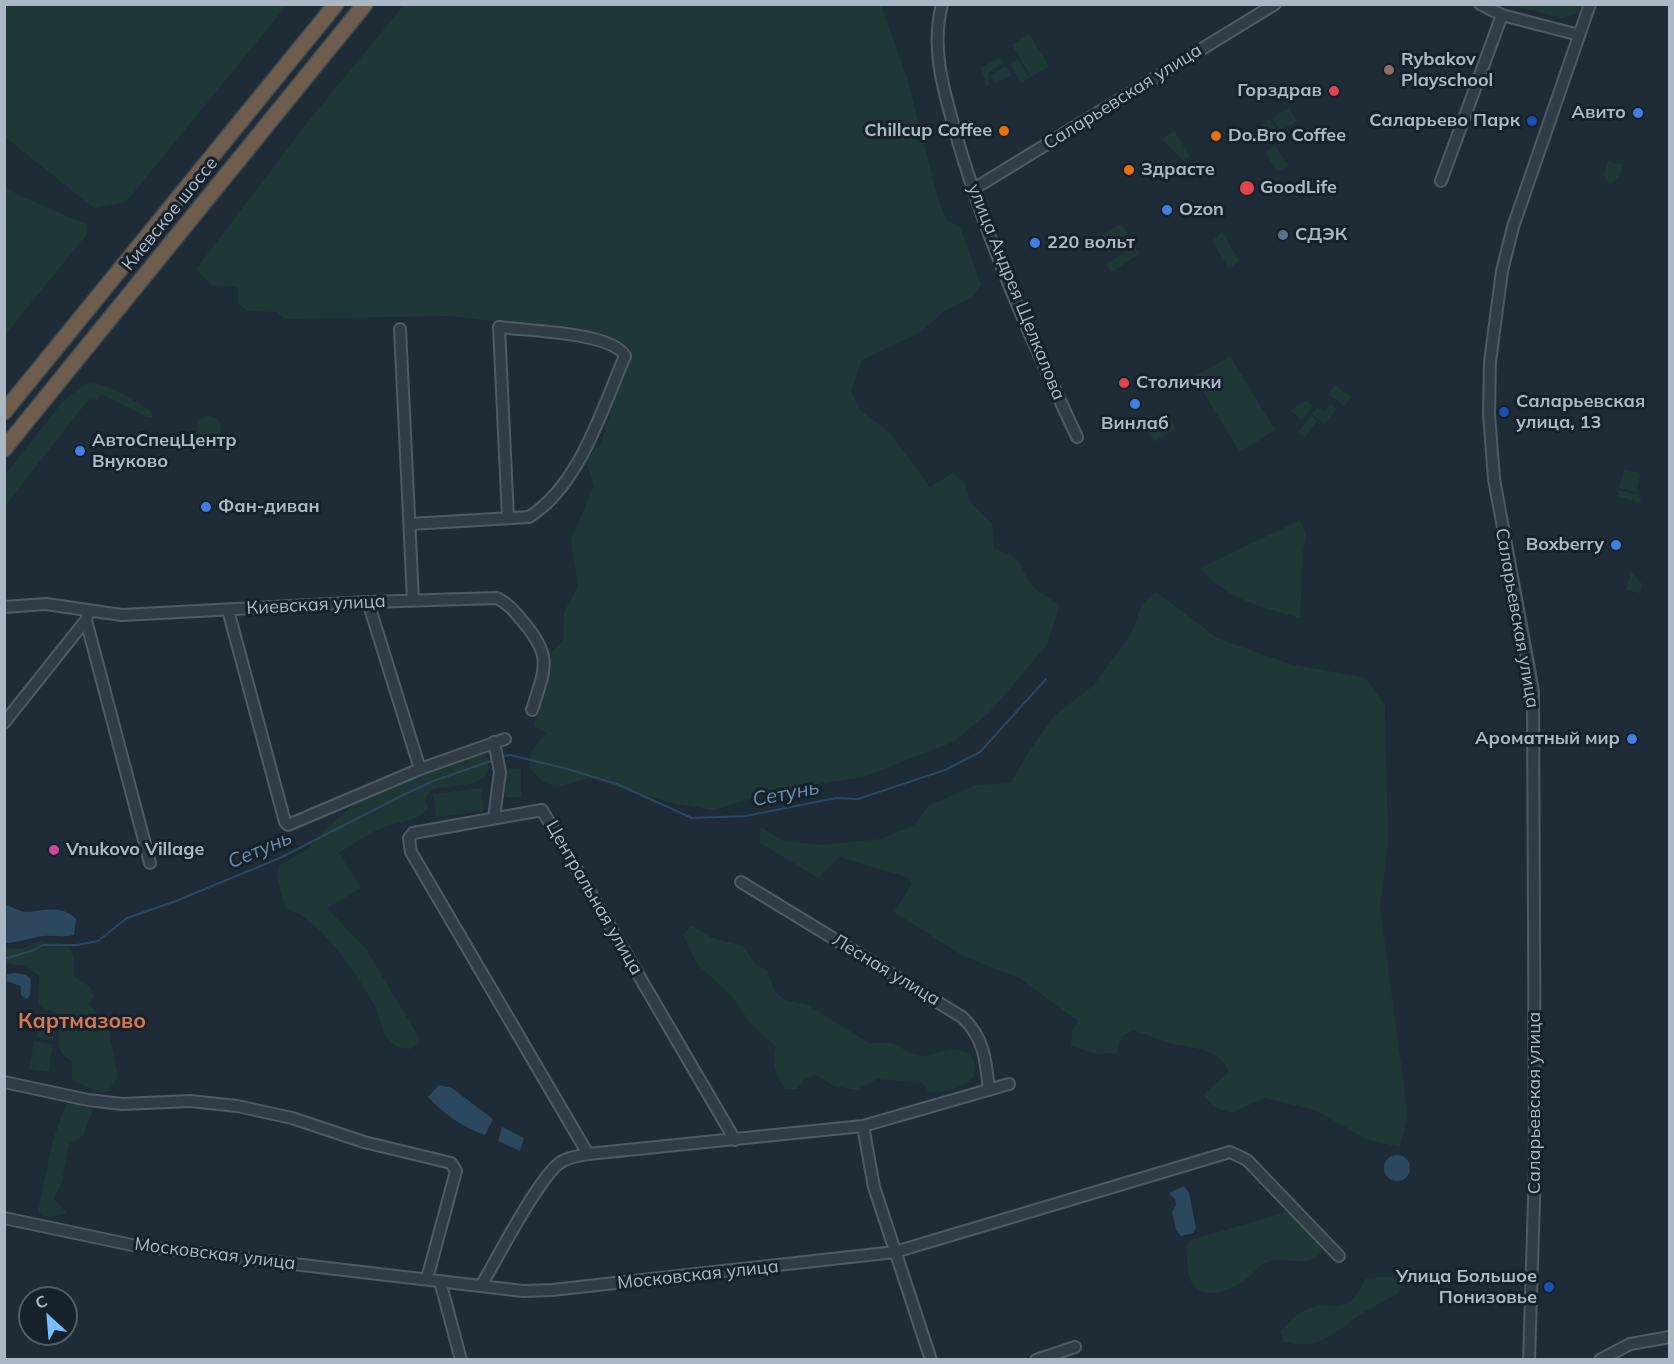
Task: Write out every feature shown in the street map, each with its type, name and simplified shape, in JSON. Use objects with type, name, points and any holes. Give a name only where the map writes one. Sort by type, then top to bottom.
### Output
[{"type":"highway","name":"Киевское шоссе","points":[[4,412],[336,4]]},
{"type":"highway","name":"Киевское шоссе","points":[[4,448],[365,4]]},
{"type":"street","name":"улица Андрея Щелкалова","points":[[942,4],[937,52],[942,85],[972,190],[1010,288],[1077,437]]},
{"type":"street","name":"Саларьевская улица","points":[[972,190],[1275,4]]},
{"type":"street","points":[[1480,4],[1502,15],[1579,34]]},
{"type":"street","name":"Саларьевская улица","points":[[1529,1359],[1535,1168],[1533,691],[1494,479],[1489,414],[1490,362],[1502,271],[1513,227],[1590,4]]},
{"type":"street","points":[[1441,181],[1502,15]]},
{"type":"street","points":[[410,524],[529,517],[542,508],[562,487],[578,461],[625,356],[621,349],[604,340],[499,327],[508,518]]},
{"type":"street","points":[[400,329],[413,600]]},
{"type":"street","name":"Киевская улица","points":[[4,606],[46,604],[81,608],[88,616],[497,598],[507,604],[539,641],[543,650],[544,671],[532,710]]},
{"type":"street","points":[[368,602],[420,769]]},
{"type":"street","points":[[228,610],[285,822],[291,825],[420,769],[505,739]]},
{"type":"street","points":[[4,723],[88,616]]},
{"type":"street","points":[[88,616],[150,863]]},
{"type":"street","points":[[494,742],[500,772],[494,818]]},
{"type":"street","name":"Центральная улица","points":[[588,1154],[409,844],[413,832],[539,810],[544,813],[735,1140]]},
{"type":"street","name":"Лесная улица","points":[[741,882],[962,1017],[974,1028],[981,1041],[989,1090]]},
{"type":"street","points":[[4,1082],[88,1100],[122,1104],[190,1101],[237,1106],[292,1118],[356,1140],[451,1163],[456,1171],[427,1279]]},
{"type":"street","points":[[482,1284],[550,1172],[568,1159],[588,1154],[863,1126],[1009,1084]]},
{"type":"street","points":[[863,1126],[874,1187],[931,1359]]},
{"type":"street","name":"Московская улица","points":[[4,1218],[132,1245],[482,1284],[523,1291],[552,1290],[895,1252],[1230,1152],[1247,1160],[1339,1256]]},
{"type":"street","points":[[440,1281],[461,1359]]},
{"type":"street","points":[[1600,1359],[1630,1344],[1670,1337]]},
{"type":"street","points":[[1036,1359],[1075,1347]]},
{"type":"green space","points":[[4,5],[287,5],[126,202],[94,208],[5,137]]},
{"type":"green space","points":[[404,5],[881,5],[907,78],[937,195],[947,221],[960,227],[981,285],[972,297],[944,311],[921,332],[862,360],[851,391],[860,410],[890,433],[930,487],[953,473],[965,483],[971,503],[992,524],[994,549],[1016,559],[1033,587],[1060,606],[1047,645],[990,712],[953,742],[864,777],[778,790],[714,810],[671,803],[589,778],[557,787],[543,782],[530,768],[529,755],[546,733],[534,726],[552,652],[563,641],[564,612],[578,587],[571,540],[594,486],[586,460],[601,443],[631,348],[605,335],[449,316],[284,319],[277,312],[247,311],[238,304],[238,287],[211,285],[196,269],[310,119]]},
{"type":"green space","points":[[1511,5],[1581,5],[1577,14],[1561,18]]},
{"type":"green space","points":[[1029,34],[1049,66],[1031,77],[1012,45]]},
{"type":"green space","points":[[1000,57],[1004,63],[988,73],[990,85],[987,87],[981,68]]},
{"type":"green space","points":[[1018,59],[1030,78],[1021,83],[1010,64]]},
{"type":"green space","points":[[1006,66],[1011,75],[995,84],[990,76]]},
{"type":"green space","points":[[1289,108],[1297,121],[1280,131],[1272,118]]},
{"type":"green space","points":[[1270,119],[1280,136],[1269,142],[1259,126]]},
{"type":"green space","points":[[1174,131],[1190,156],[1183,160],[1162,139]]},
{"type":"green space","points":[[1275,145],[1288,166],[1277,172],[1265,152]]},
{"type":"green space","points":[[1608,161],[1623,165],[1619,178],[1610,184],[1604,175]]},
{"type":"green space","points":[[4,185],[18,195],[88,225],[87,234],[5,335]]},
{"type":"green space","points":[[1121,224],[1130,238],[1107,253],[1098,238]]},
{"type":"green space","points":[[1222,232],[1239,261],[1229,269],[1212,241]]},
{"type":"green space","points":[[1135,246],[1140,254],[1111,272],[1106,264]]},
{"type":"green space","points":[[1230,356],[1275,430],[1240,452],[1194,377]]},
{"type":"green space","points":[[87,383],[104,386],[120,393],[151,411],[153,417],[147,417],[102,394],[96,400],[89,399],[5,506],[5,475],[64,400]]},
{"type":"green space","points":[[1335,385],[1351,397],[1344,406],[1328,394]]},
{"type":"green space","points":[[1306,401],[1313,406],[1302,420],[1290,410]]},
{"type":"green space","points":[[1331,404],[1337,409],[1325,424],[1312,414],[1318,407],[1324,412]]},
{"type":"green space","points":[[209,416],[218,419],[221,428],[218,437],[209,440],[200,437],[197,428],[200,419]]},
{"type":"green space","points":[[1168,416],[1176,428],[1154,442],[1146,429]]},
{"type":"green space","points":[[1311,416],[1317,421],[1305,437],[1298,432]]},
{"type":"green space","points":[[1624,469],[1641,473],[1636,492],[1619,488]]},
{"type":"green space","points":[[1619,490],[1638,495],[1642,502],[1636,504],[1634,501],[1617,496]]},
{"type":"green space","points":[[1300,520],[1306,535],[1300,618],[1258,606],[1234,595],[1222,588],[1200,568]]},
{"type":"green space","points":[[1631,572],[1642,584],[1640,593],[1626,590]]},
{"type":"green space","points":[[1156,592],[1217,638],[1290,664],[1366,678],[1385,706],[1388,843],[1380,908],[1408,1116],[1400,1147],[1368,1140],[1315,1110],[1265,1098],[1231,1113],[1214,1107],[1203,1095],[1229,1072],[1219,1058],[1204,1050],[1169,1043],[1133,1030],[1121,1037],[1116,1053],[1096,1054],[1071,1046],[1072,1031],[1078,1021],[1018,977],[965,957],[894,912],[912,884],[907,877],[839,857],[818,878],[759,842],[761,827],[783,841],[821,845],[881,839],[914,825],[928,806],[976,785],[1011,783],[1029,751],[1055,715],[1094,685],[1132,632],[1142,604]]},
{"type":"green space","points":[[484,750],[488,763],[487,772],[483,778],[466,785],[433,789],[425,798],[428,809],[422,814],[378,829],[339,853],[361,888],[327,908],[366,949],[418,1036],[420,1042],[410,1049],[401,1048],[386,1036],[375,1006],[359,979],[336,949],[311,923],[285,908],[277,876],[279,865],[308,849],[356,802]]},
{"type":"green space","points":[[506,768],[521,769],[521,797],[506,797]]},
{"type":"green space","points":[[481,788],[484,811],[436,817],[433,794]]},
{"type":"green space","points":[[692,926],[712,938],[743,946],[756,965],[767,970],[775,992],[785,1000],[808,1005],[869,1043],[892,1043],[913,1054],[926,1056],[948,1050],[960,1050],[971,1054],[975,1066],[974,1077],[953,1089],[929,1092],[922,1083],[877,1079],[857,1090],[834,1086],[815,1074],[805,1079],[797,1089],[785,1089],[775,1069],[776,1047],[751,1024],[731,995],[697,964],[683,934]]},
{"type":"green space","points":[[40,941],[59,943],[70,948],[74,958],[74,976],[90,987],[94,996],[89,1004],[108,1026],[118,1077],[108,1091],[98,1092],[72,1080],[72,1061],[59,1047],[58,1013],[45,1010],[38,1004],[39,975],[24,966],[5,963],[5,948],[22,949]]},
{"type":"green space","points":[[41,1012],[57,1015],[53,1040],[37,1037]]},
{"type":"green space","points":[[34,1041],[53,1044],[48,1072],[29,1069]]},
{"type":"green space","points":[[76,1103],[92,1110],[84,1135],[69,1144],[62,1182],[54,1199],[67,1213],[45,1218],[38,1212],[53,1140],[66,1104]]},
{"type":"green space","points":[[1287,1212],[1296,1217],[1323,1250],[1317,1256],[1305,1261],[1276,1260],[1265,1263],[1244,1281],[1227,1290],[1210,1293],[1195,1287],[1190,1279],[1187,1263],[1186,1246],[1191,1240]]},
{"type":"green space","points":[[1391,1277],[1402,1282],[1399,1293],[1321,1340],[1304,1344],[1283,1342],[1281,1331],[1301,1312],[1311,1307],[1335,1306],[1349,1302],[1355,1297],[1366,1279]]},
{"type":"water","points":[[5,905],[24,912],[65,911],[76,919],[74,935],[42,936],[5,943]]},
{"type":"water","points":[[7,974],[26,975],[31,979],[30,995],[27,999],[21,995],[21,986],[6,981]]},
{"type":"water","points":[[439,1085],[452,1088],[493,1119],[485,1135],[454,1119],[428,1097]]},
{"type":"water","points":[[502,1127],[524,1138],[520,1151],[498,1141]]},
{"type":"water","points":[[1397,1155],[1406,1159],[1410,1168],[1406,1177],[1397,1181],[1388,1177],[1384,1168],[1388,1159]]},
{"type":"water","points":[[1184,1186],[1189,1193],[1196,1228],[1193,1233],[1181,1236],[1176,1230],[1172,1212],[1176,1205],[1175,1199],[1169,1193]]},
{"type":"waterway","name":"Сетунь","points":[[501,757],[510,755],[617,784],[692,818],[746,816],[836,798],[858,799],[945,770],[980,752],[1046,679]]},
{"type":"waterway","name":"Сетунь","points":[[4,959],[43,945],[77,945],[98,941],[127,918],[176,901],[282,857],[405,794],[436,780],[491,761]]},
{"type":"place","name":"Rybakov Playschool","points":[[1389,70]]},
{"type":"place","name":"Горздрав","points":[[1334,91]]},
{"type":"place","name":"Авито","points":[[1638,113]]},
{"type":"place","name":"Саларьево Парк","points":[[1532,121]]},
{"type":"place","name":"Chillcup Coffee","points":[[1004,131]]},
{"type":"place","name":"Do.Bro Coffee","points":[[1216,136]]},
{"type":"place","name":"Здрасте","points":[[1129,170]]},
{"type":"place","name":"GoodLife","points":[[1247,188]]},
{"type":"place","name":"Ozon","points":[[1167,210]]},
{"type":"place","name":"СДЭК","points":[[1283,235]]},
{"type":"place","name":"220 вольт","points":[[1035,243]]},
{"type":"place","name":"Столички","points":[[1124,383]]},
{"type":"place","name":"Винлаб","points":[[1135,404]]},
{"type":"place","name":"Саларьевская улица, 13","points":[[1504,412]]},
{"type":"place","name":"АвтоСпецЦентр Внуково","points":[[80,451]]},
{"type":"place","name":"Фан-диван","points":[[206,507]]},
{"type":"place","name":"Boxberry","points":[[1616,545]]},
{"type":"place","name":"Ароматный мир","points":[[1632,739]]},
{"type":"place","name":"Vnukovo Village","points":[[54,850]]},
{"type":"place","name":"Улица Большое Понизовье","points":[[1549,1287]]},
{"type":"district","name":"Картмазово","points":[[82,1022]]}]
